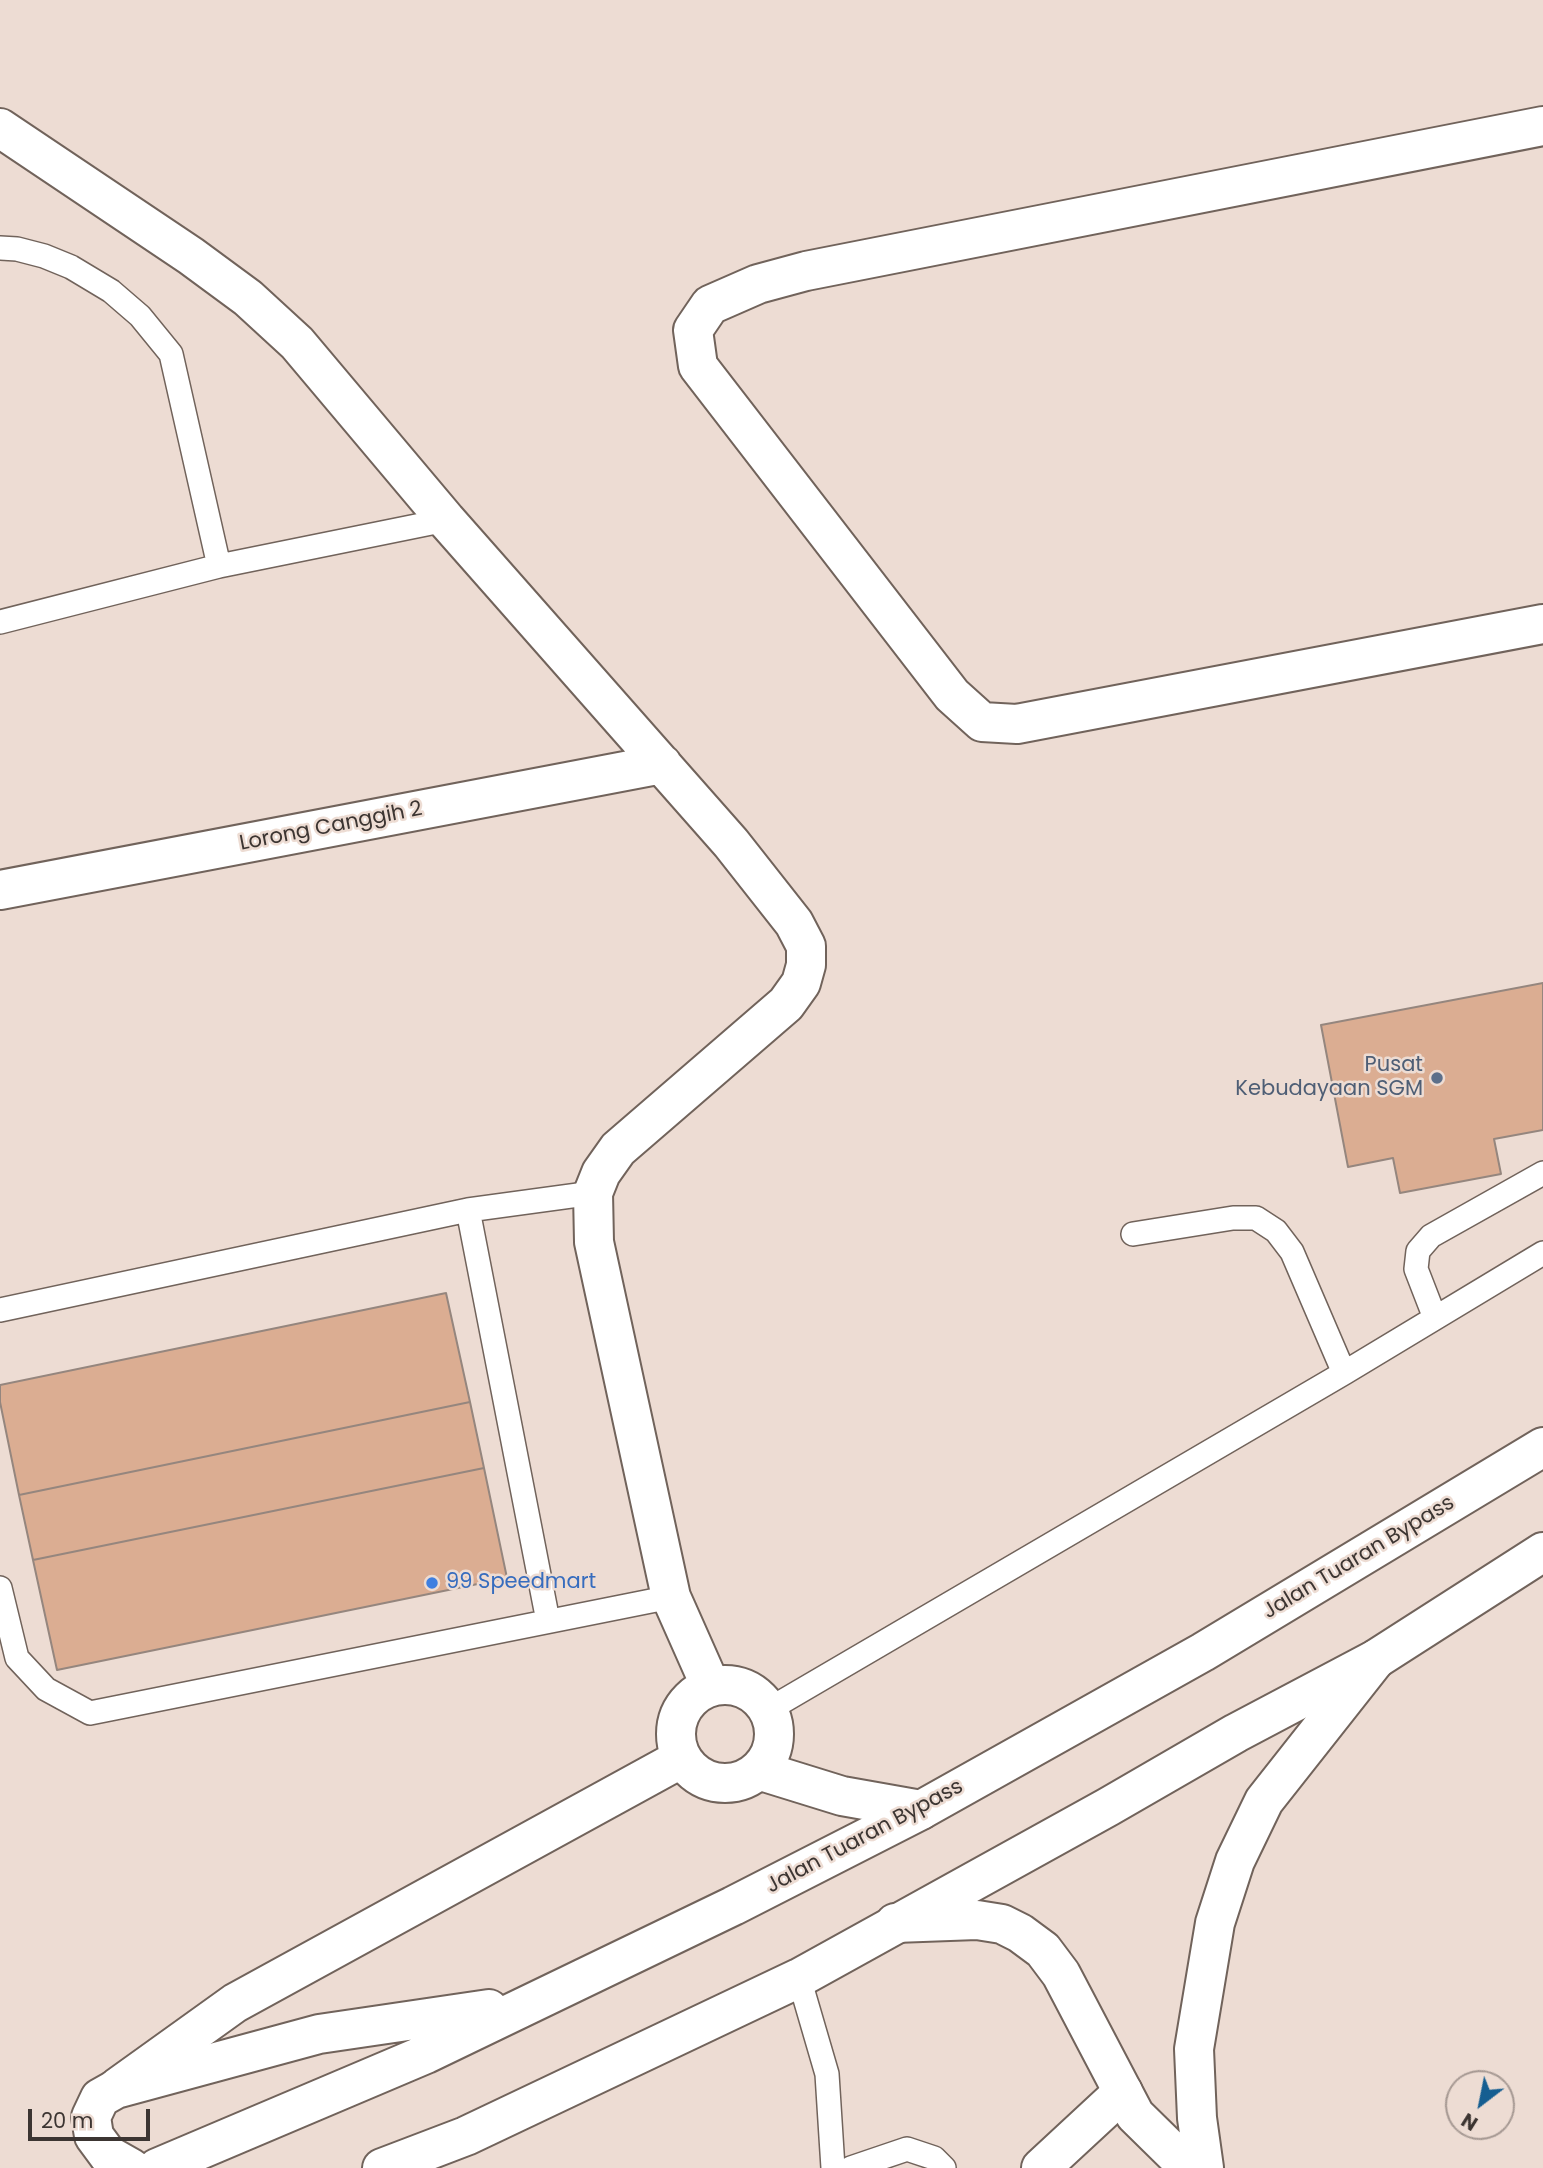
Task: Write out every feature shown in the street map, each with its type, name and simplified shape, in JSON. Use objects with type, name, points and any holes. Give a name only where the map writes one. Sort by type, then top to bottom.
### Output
[{"type":"main road","points":[[1543,126],[806,271],[758,284],[710,305],[693,330],[698,366],[952,695],[982,722],[1017,723],[1543,624]]},
{"type":"main road","points":[[0,128],[191,256],[248,298],[297,343],[446,520],[731,843],[794,923],[806,946],[806,965],[801,983],[786,1004],[618,1149],[601,1173],[593,1194],[594,1242],[671,1597],[711,1687]]},
{"type":"main road","name":"Lorong Canggih 2","points":[[0,890],[662,764]]},
{"type":"main road","name":"Jalan Tuaran Bypass","points":[[157,2168],[426,2054],[531,2001],[733,1906],[921,1810],[1203,1653],[1543,1447]]},
{"type":"main road","points":[[382,2168],[466,2136],[799,1978],[1236,1733],[1376,1659],[1543,1552]]},
{"type":"main road","points":[[1204,2168],[1197,2118],[1194,2049],[1215,1923],[1235,1861],[1264,1801],[1376,1659]]},
{"type":"main road","points":[[728,1685],[743,1688],[757,1697],[768,1710],[773,1725],[774,1742],[769,1757],[758,1770],[746,1778],[718,1782],[691,1769],[682,1758],[677,1744],[680,1715],[687,1703],[698,1693],[711,1687],[728,1685]]},
{"type":"main road","points":[[131,2168],[108,2155],[94,2136],[91,2117],[100,2098],[235,2003],[682,1758]]},
{"type":"main road","points":[[758,1770],[842,1796],[921,1810]]},
{"type":"main road","points":[[895,1923],[977,1920],[1002,1924],[1043,1950],[1061,1974],[1135,2115],[1189,2168]]},
{"type":"main road","points":[[116,2089],[320,2034],[531,2001]]},
{"type":"main road","points":[[1041,2168],[1123,2092]]},
{"type":"lane","points":[[0,248],[18,249],[44,256],[71,267],[111,291],[140,316],[171,354],[219,566]]},
{"type":"lane","points":[[0,622],[219,566],[446,520]]},
{"type":"lane","points":[[1435,1318],[1416,1269],[1418,1251],[1431,1236],[1543,1173]]},
{"type":"lane","points":[[0,1310],[468,1210],[593,1194]]},
{"type":"lane","points":[[468,1210],[548,1621]]},
{"type":"lane","points":[[1133,1234],[1233,1218],[1256,1218],[1276,1231],[1292,1252],[1344,1373]]},
{"type":"lane","points":[[768,1710],[1344,1373],[1543,1253]]},
{"type":"lane","points":[[0,1588],[17,1658],[46,1689],[90,1713],[671,1597]]},
{"type":"lane","points":[[799,1978],[827,2074],[833,2168]]},
{"type":"lane","points":[[851,2168],[907,2149],[934,2158],[944,2168]]},
{"type":"building","name":"Pusat Kebudayaan SGM","points":[[1543,983],[1543,1130],[1494,1139],[1501,1174],[1400,1193],[1393,1158],[1348,1167],[1321,1025]]},
{"type":"building","points":[[446,1293],[470,1402],[19,1495],[0,1402],[0,1385]]},
{"type":"building","points":[[470,1402],[484,1468],[33,1560],[19,1495]]},
{"type":"building","points":[[484,1468],[507,1578],[57,1670],[33,1560]]},
{"type":"place","name":"Pusat Kebudayaan SGM","points":[[1437,1078]]},
{"type":"place","name":"99 Speedmart","points":[[432,1583]]}]
